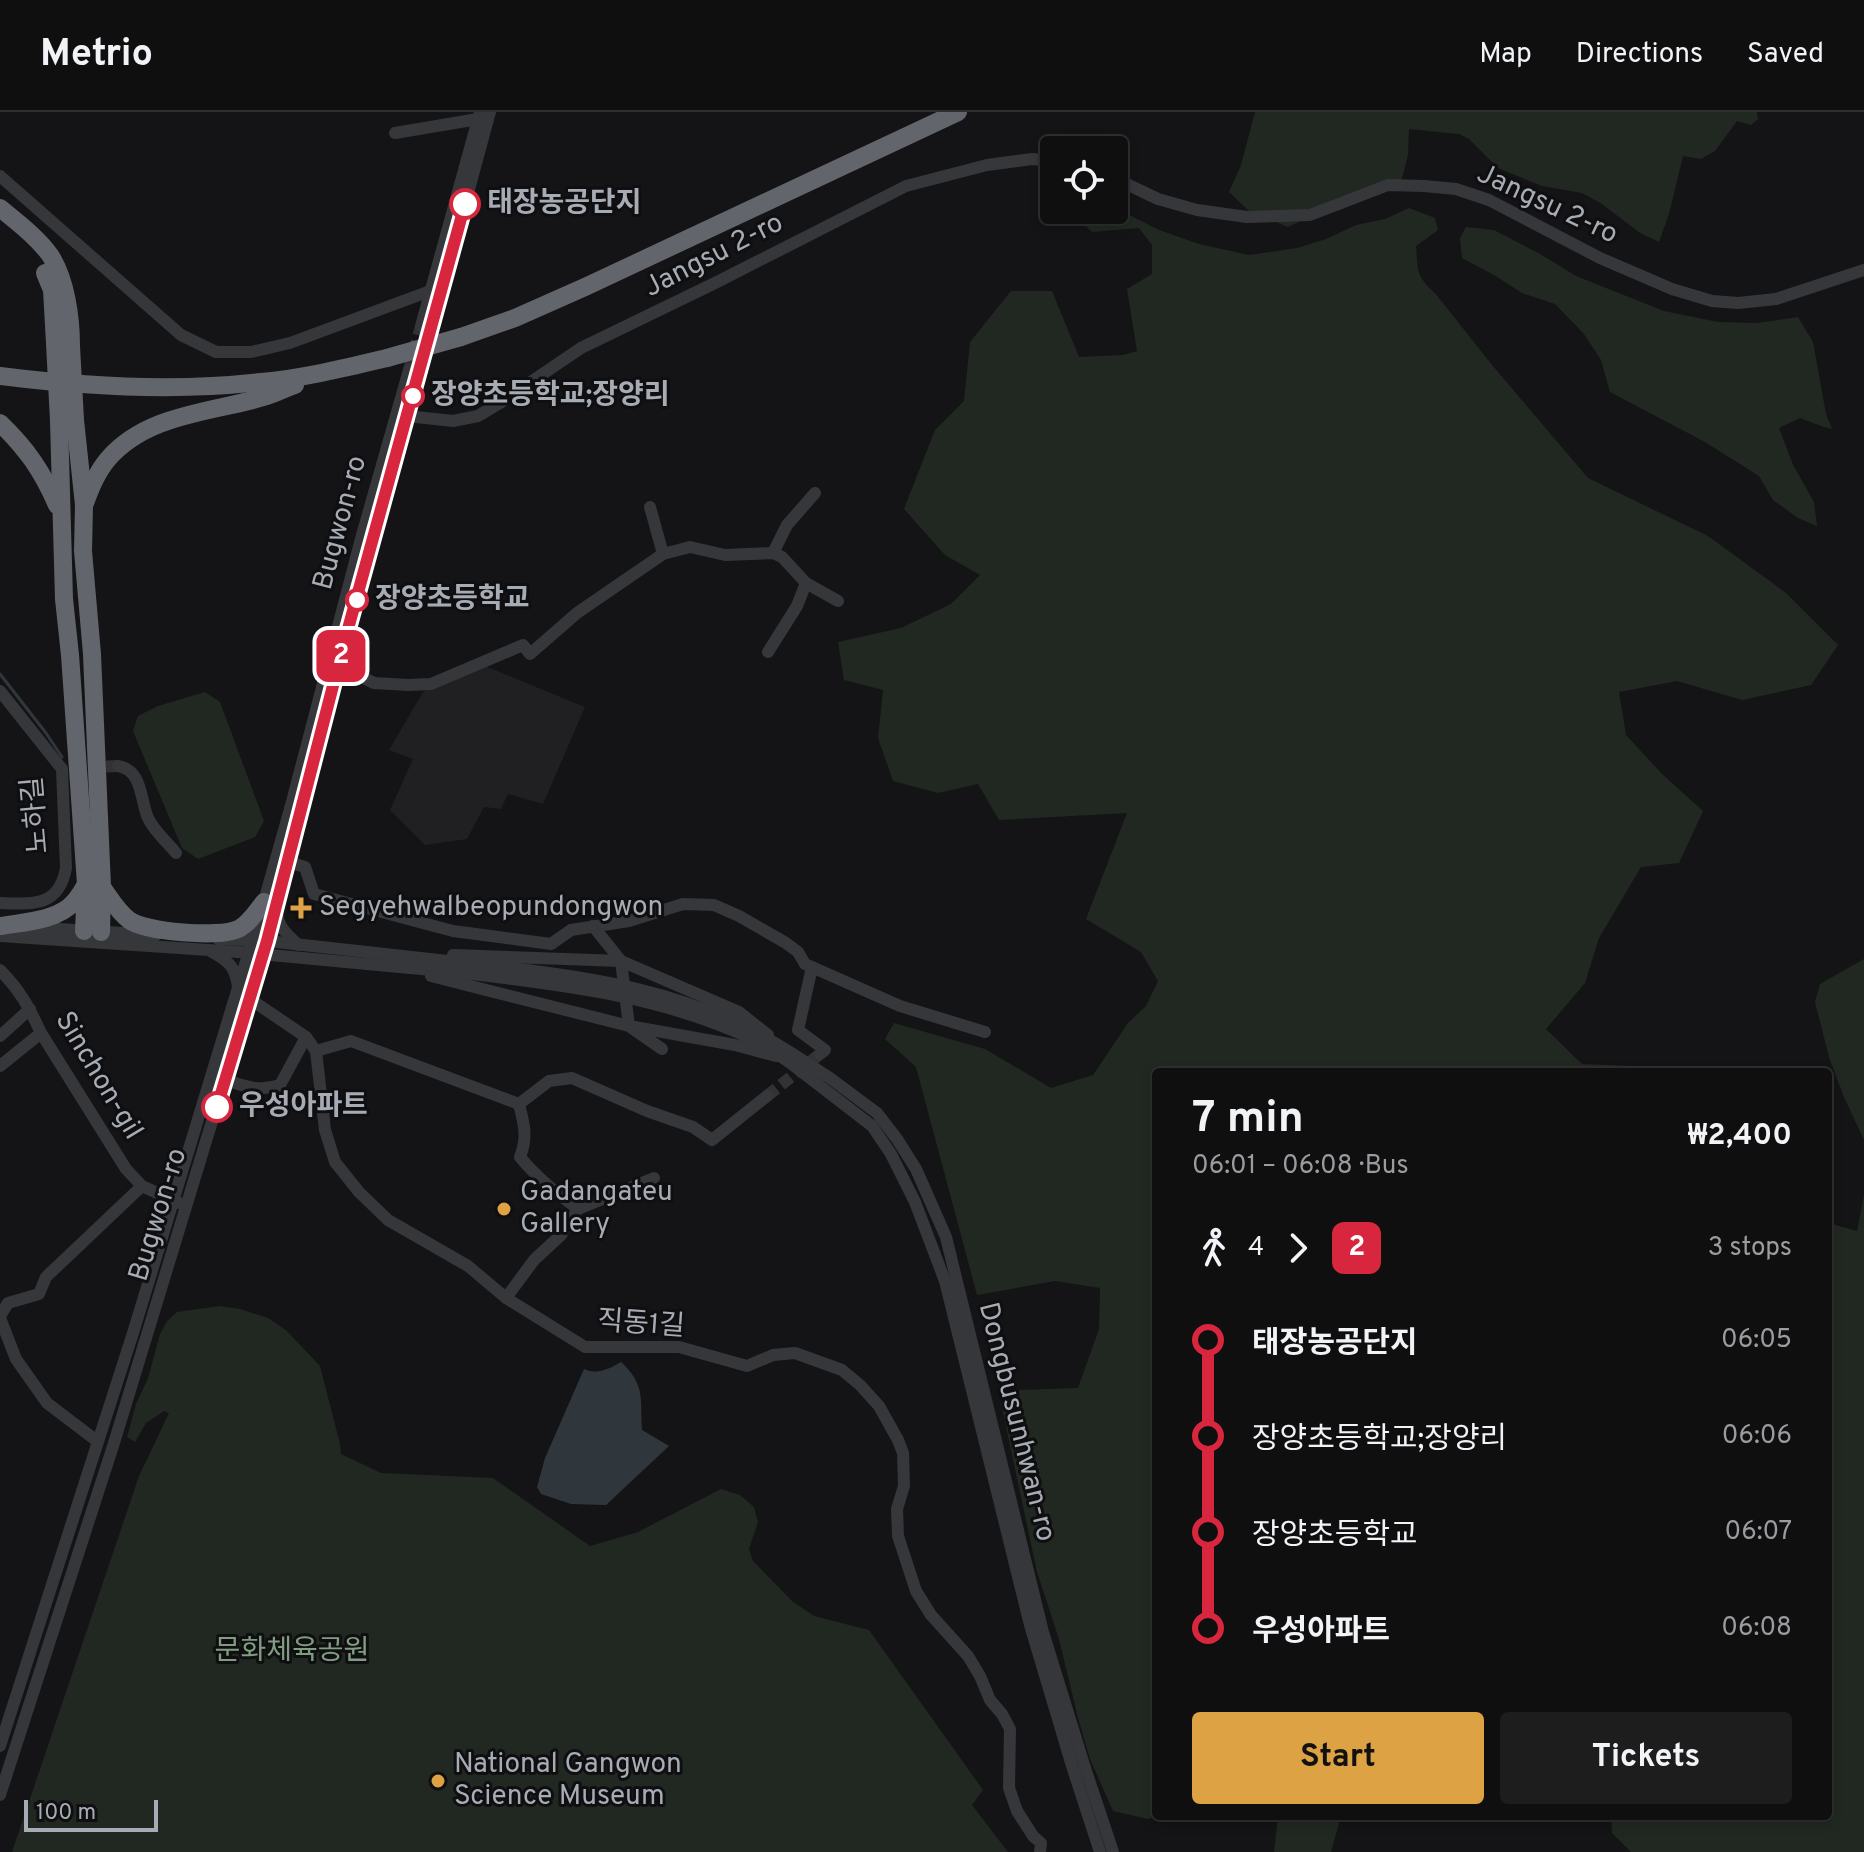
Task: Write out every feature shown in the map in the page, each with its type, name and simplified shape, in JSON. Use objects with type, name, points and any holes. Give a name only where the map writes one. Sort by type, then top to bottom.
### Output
[{"type":"highway","points":[[458,332],[930,112]]},
{"type":"highway","points":[[84,505],[107,459],[145,430],[170,419],[267,396],[331,371],[515,318],[958,112]]},
{"type":"highway","points":[[0,208],[25,228],[51,257],[64,290],[71,323],[63,344]]},
{"type":"highway","points":[[0,220],[19,235],[40,262],[52,290],[63,344],[67,421],[61,515],[64,599],[94,885],[131,922],[166,934],[205,941],[238,930],[270,903]]},
{"type":"highway","points":[[0,366],[93,377],[199,378],[305,368],[386,354]]},
{"type":"highway","points":[[0,376],[97,387],[157,388],[263,382],[331,371]]},
{"type":"highway","points":[[67,421],[84,505],[83,551],[92,654],[92,937]]},
{"type":"highway","points":[[0,423],[29,454],[45,477],[61,515]]},
{"type":"highway","points":[[0,926],[59,913],[94,885]]},
{"type":"street","points":[[395,133],[484,116],[427,324]]},
{"type":"street","name":"Jangsu 2-ro","points":[[402,414],[453,421],[478,416],[581,348],[906,186],[987,165],[1040,160]]},
{"type":"street","points":[[0,176],[181,335],[216,352],[251,352],[290,343],[435,293]]},
{"type":"street","name":"Jangsu 2-ro","points":[[1128,185],[1158,199],[1197,210],[1247,217],[1310,215],[1388,185],[1456,189],[1489,200],[1600,258],[1672,289],[1712,301],[1738,303],[1776,299],[1864,270]]},
{"type":"street","name":"Bugwon-ro","points":[[0,1746],[133,1333],[226,1080],[265,948],[270,903],[415,368]]},
{"type":"street","points":[[773,553],[787,525],[815,493]]},
{"type":"street","points":[[650,507],[663,554]]},
{"type":"street","points":[[339,666],[374,683],[431,684],[523,645],[530,654],[577,613],[663,554],[690,547],[725,555],[773,553],[782,557],[806,583],[838,601]]},
{"type":"street","name":"Bugwon-ro","points":[[0,1795],[114,1443],[212,1075],[250,947],[288,862],[339,666],[356,582]]},
{"type":"street","points":[[768,652],[797,606],[806,583]]},
{"type":"street","name":"노하길","points":[[0,691],[64,768],[66,868],[63,882],[48,899],[32,904],[0,903]]},
{"type":"street","points":[[118,766],[126,767],[135,777],[146,814],[176,853]]},
{"type":"street","points":[[288,862],[305,867],[314,894],[453,931],[551,944],[571,930],[629,921],[683,904],[714,905],[786,943],[798,952],[805,964],[900,1006],[985,1032]]},
{"type":"street","points":[[270,903],[295,951]]},
{"type":"street","points":[[0,926],[92,937],[166,934]]},
{"type":"street","points":[[593,926],[621,961],[629,1026],[662,1049]]},
{"type":"street","points":[[0,936],[205,941],[465,968],[570,975],[641,989],[704,1008],[749,1028],[787,1056]]},
{"type":"street","points":[[205,941],[230,964],[236,973],[238,987]]},
{"type":"street","points":[[252,993],[266,969],[295,951]]},
{"type":"street","points":[[358,957],[621,961],[739,1012],[787,1056]]},
{"type":"street","points":[[358,957],[629,1026],[787,1056]]},
{"type":"street","points":[[812,967],[798,1030],[825,1050],[820,1054]]},
{"type":"street","name":"Sinchon-gil","points":[[0,970],[17,988],[41,1033],[126,1169],[142,1186],[180,1203]]},
{"type":"street","name":"직동1길","points":[[252,993],[306,1037],[316,1051],[325,1130],[335,1162],[359,1192],[388,1220],[468,1266],[506,1298],[585,1347],[679,1347],[747,1366],[773,1355],[795,1353],[842,1370],[860,1385],[879,1406],[903,1453],[904,1486],[897,1509],[898,1536],[916,1591],[931,1615],[968,1656],[990,1700],[1010,1729],[1009,1788],[1017,1811],[1041,1843],[1040,1852]]},
{"type":"street","points":[[0,1036],[30,1009]]},
{"type":"street","points":[[0,1066],[41,1033]]},
{"type":"street","points":[[212,1075],[254,1089],[280,1085],[306,1037]]},
{"type":"street","points":[[316,1051],[351,1041],[519,1104]]},
{"type":"street","name":"Dongbusunhwan-ro","points":[[787,1056],[872,1126],[891,1154],[915,1202],[945,1281],[1030,1625],[1100,1852]]},
{"type":"street","name":"Dongbusunhwan-ro","points":[[787,1056],[830,1078],[877,1113],[916,1169],[946,1237],[1043,1632],[1113,1852]]},
{"type":"street","points":[[519,1104],[549,1081],[572,1078],[647,1111],[693,1127],[712,1140],[767,1096]]},
{"type":"street","points":[[519,1104],[525,1125],[525,1145],[520,1157],[550,1189],[578,1209]]},
{"type":"street","points":[[506,1298],[534,1260],[561,1235],[578,1209],[654,1178]]},
{"type":"street","points":[[97,1441],[47,1403],[16,1359],[0,1317],[8,1303],[39,1294],[46,1277],[142,1186]]},
{"type":"shaded area","name":"장양초등학교","points":[[485,666],[585,707],[543,804],[508,794],[501,809],[484,807],[467,839],[425,845],[390,810],[413,759],[389,750],[423,692]]},
{"type":"shaded area","points":[[621,1362],[638,1386],[642,1430],[669,1446],[606,1505],[571,1504],[541,1494],[537,1487],[545,1458],[584,1369],[603,1370]]},
{"type":"green space","points":[[1255,112],[1757,112],[1758,119],[1751,125],[1737,121],[1715,151],[1701,159],[1683,156],[1659,242],[1640,233],[1582,193],[1542,186],[1498,168],[1469,139],[1459,134],[1409,129],[1408,155],[1400,186],[1327,209],[1288,227],[1249,211],[1229,192],[1241,165]]},
{"type":"green space","points":[[1409,208],[1435,218],[1438,230],[1416,246],[1421,277],[1588,478],[1708,536],[1786,593],[1838,645],[1811,685],[1742,700],[1677,681],[1619,692],[1626,735],[1662,774],[1703,811],[1679,863],[1641,867],[1599,938],[1585,983],[1546,1029],[1582,1064],[1683,1068],[1152,1068],[1152,1818],[1148,1819],[1113,1811],[1090,1759],[1059,1639],[1037,1572],[1001,1403],[1020,1390],[1078,1388],[1099,1329],[1100,1288],[1055,1281],[977,1295],[916,1067],[885,1039],[894,1023],[985,1049],[1051,1088],[1093,1075],[1128,1023],[1146,1006],[1158,981],[1141,952],[1086,919],[1127,813],[999,820],[978,784],[938,793],[893,781],[878,738],[883,690],[844,680],[838,642],[901,628],[951,604],[980,575],[945,555],[904,509],[935,430],[964,401],[970,342],[1011,291],[1052,291],[1079,357],[1123,355],[1137,351],[1127,289],[1152,274],[1152,245],[1139,228],[1092,232],[1084,224],[1128,224],[1128,214],[1159,230],[1199,244],[1249,255],[1297,248]]},
{"type":"green space","points":[[1466,227],[1494,230],[1576,276],[1664,311],[1718,322],[1757,323],[1798,317],[1813,342],[1826,414],[1832,429],[1800,418],[1779,428],[1793,465],[1814,502],[1817,526],[1798,518],[1773,500],[1759,476],[1705,442],[1610,392],[1601,360],[1584,334],[1555,304],[1522,293],[1462,258],[1460,238]]},
{"type":"green space","points":[[205,692],[220,702],[264,821],[255,837],[198,859],[182,848],[133,731],[138,716],[158,706]]},
{"type":"green space","points":[[1864,959],[1864,1140],[1829,1057],[1815,1002],[1820,984]]},
{"type":"green space","points":[[1864,1195],[1864,1852],[1631,1852],[1612,1833],[1611,1820],[1832,1820],[1832,1224],[1857,1231]]},
{"type":"green space","name":"문화체육공원","points":[[220,1306],[268,1318],[286,1330],[320,1366],[341,1454],[381,1473],[493,1478],[590,1546],[638,1532],[721,1489],[740,1495],[754,1507],[758,1522],[749,1549],[753,1561],[792,1601],[814,1616],[869,1630],[983,1790],[972,1805],[1008,1852],[12,1852],[139,1476],[169,1413],[164,1411],[146,1423],[135,1442],[127,1437],[160,1334],[167,1321],[177,1312]]},
{"type":"green space","points":[[1278,1820],[1340,1820],[1331,1852],[1274,1852]]},
{"type":"waterway","points":[[0,674],[62,757]]},
{"type":"tunnel","points":[[422,366],[433,322]]},
{"type":"tunnel","points":[[409,370],[421,326]]},
{"type":"tunnel","points":[[70,768],[118,766]]},
{"type":"tunnel","points":[[767,1096],[820,1054]]},
{"type":"bus line","name":"2","points":[[217,1107],[267,941],[343,647],[465,204]]},
{"type":"place","name":"태장농공단지","points":[[465,204]]},
{"type":"place","name":"장양초등학교;장양리","points":[[413,396]]},
{"type":"place","name":"장양초등학교","points":[[357,600]]},
{"type":"place","name":"Segyehwalbeopundongwon","points":[[301,908]]},
{"type":"place","name":"우성아파트","points":[[217,1107]]},
{"type":"place","name":"Gadangateu Gallery","points":[[504,1209]]},
{"type":"place","name":"National Gangwon Science Museum","points":[[438,1781]]}]
